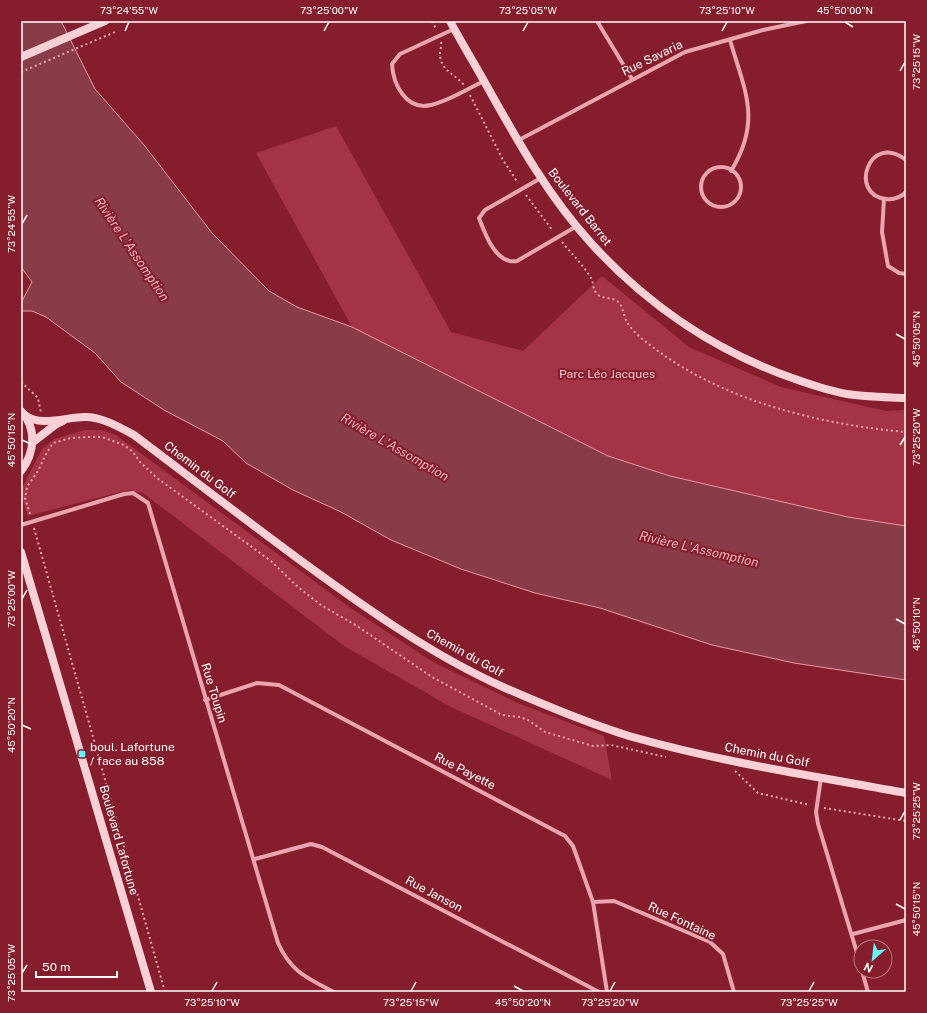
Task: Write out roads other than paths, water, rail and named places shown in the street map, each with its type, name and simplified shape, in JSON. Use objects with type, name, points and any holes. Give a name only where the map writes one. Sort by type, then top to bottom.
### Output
[{"type":"street","points":[[21,57],[105,21]]},
{"type":"street","points":[[597,21],[632,79]]},
{"type":"street","name":"Rue Savaria","points":[[517,141],[685,52],[763,30],[806,21]]},
{"type":"street","points":[[452,25],[400,54],[392,64],[393,77],[400,92],[407,100],[418,105],[430,106],[484,81]]},
{"type":"street","name":"Boulevard Barret","points":[[452,25],[517,141],[576,226],[617,270],[647,297],[687,327],[730,351],[770,370],[811,385],[845,393],[906,398]]},
{"type":"street","points":[[730,40],[748,100],[750,125],[746,141],[731,171]]},
{"type":"street","points":[[906,160],[893,153],[877,155],[871,160],[867,167],[866,184],[870,191],[884,199],[899,198],[906,192]]},
{"type":"street","points":[[719,167],[731,171],[739,180],[740,193],[737,198],[733,203],[722,208],[710,204],[702,195],[701,182],[704,176],[713,169],[719,167]]},
{"type":"street","points":[[542,178],[485,210],[479,218],[497,253],[509,262],[517,261],[576,226]]},
{"type":"street","points":[[884,199],[882,232],[888,266],[899,273],[906,274]]},
{"type":"street","points":[[21,471],[31,453],[33,442],[31,428],[23,413]]},
{"type":"street","name":"Chemin du Golf","points":[[23,413],[34,420],[87,417],[101,420],[134,435],[354,599],[455,662],[502,687],[587,721],[627,735],[717,758],[906,793]]},
{"type":"street","name":"Chemin du Golf","points":[[33,442],[55,425],[67,419]]},
{"type":"street","name":"Rue Toupin","points":[[21,525],[124,494],[133,493],[148,503],[205,700],[255,859],[278,943],[286,960],[301,975],[334,992]]},
{"type":"street","name":"Boulevard Lafortune","points":[[21,552],[151,992]]},
{"type":"street","name":"Boulevard Lafortune","points":[[21,566],[43,640],[50,650]]},
{"type":"street","name":"Rue Payette","points":[[205,700],[257,683],[279,685],[534,818],[565,836],[573,846],[592,902],[607,992]]},
{"type":"street","points":[[821,778],[816,812],[818,824],[854,939]]},
{"type":"street","name":"Rue Janson","points":[[255,859],[311,844],[322,847],[599,992]]},
{"type":"street","name":"Rue Fontaine","points":[[592,902],[614,901],[710,942],[724,954],[734,992]]},
{"type":"street","points":[[853,934],[906,920]]},
{"type":"street","points":[[864,979],[868,992]]},
{"type":"water","name":"Rivière L'Assomption","points":[[21,21],[61,21],[95,89],[144,145],[212,233],[269,291],[297,307],[352,327],[608,456],[670,476],[848,517],[906,526],[906,680],[794,663],[712,645],[600,608],[535,593],[461,569],[391,540],[341,512],[293,490],[246,463],[223,441],[164,410],[121,382],[95,353],[46,317],[32,311],[21,311],[21,303],[32,282],[21,267]]},
{"type":"place","name":"boul. Lafortune / face au 858","points":[[82,754]]},
{"type":"park label","name":"Parc Léo Jacques","points":[[607,374]]}]
